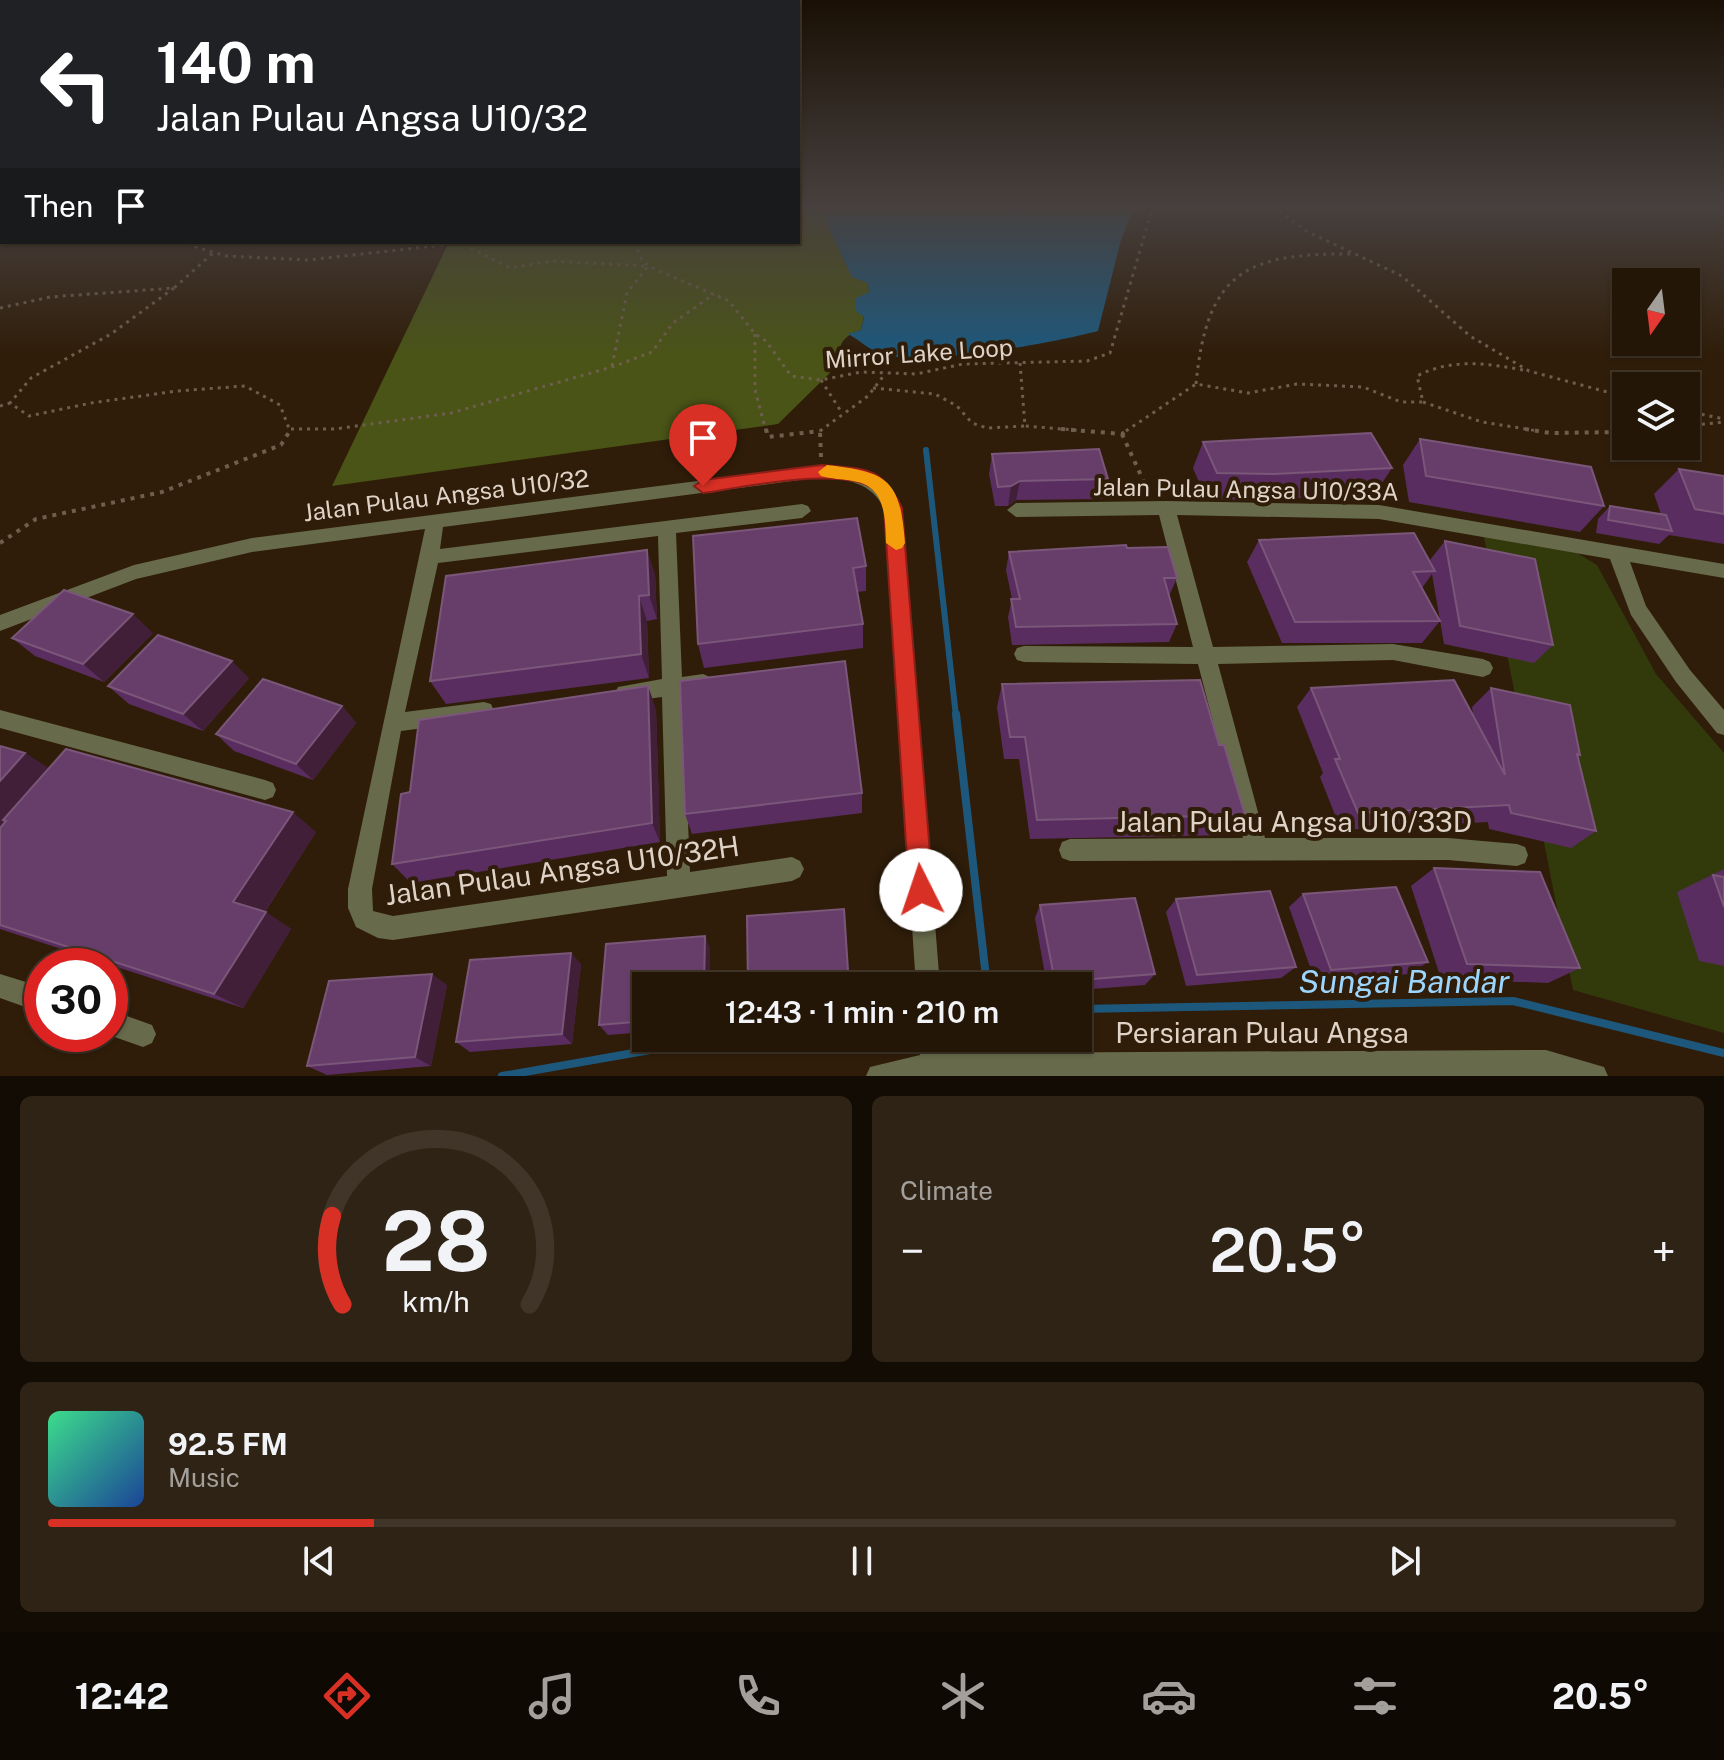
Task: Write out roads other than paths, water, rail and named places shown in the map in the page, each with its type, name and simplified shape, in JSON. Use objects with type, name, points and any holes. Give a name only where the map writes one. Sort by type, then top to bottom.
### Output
[{"type":"street","name":"Jalan Pulau Angsa U10/32","points":[[0,623],[134,572],[252,545],[822,471],[862,475],[883,487],[893,508],[927,972]]},
{"type":"street","name":"Jalan Pulau Angsa U10/33A","points":[[1016,510],[1166,508],[1379,512],[1724,571]]},
{"type":"street","points":[[1166,508],[1257,850]]},
{"type":"street","points":[[430,557],[802,511]]},
{"type":"street","name":"Jalan Pulau Angsa U10/32H","points":[[435,521],[360,889],[360,908],[364,919],[378,926],[393,928],[792,869]]},
{"type":"street","points":[[667,528],[679,886]]},
{"type":"street","points":[[1617,553],[1638,609],[1683,676],[1724,726]]},
{"type":"street","points":[[1024,654],[1206,656],[1393,652],[1483,668]]},
{"type":"street","points":[[610,695],[716,681]]},
{"type":"street","points":[[392,723],[501,709]]},
{"type":"street","points":[[0,719],[265,790]]},
{"type":"street","points":[[81,769],[101,745]]},
{"type":"street","name":"Jalan Pulau Angsa U10/33D","points":[[1070,850],[1448,849],[1517,855]]},
{"type":"street","points":[[0,986],[24,994]]},
{"type":"street","points":[[128,1029],[143,1034]]},
{"type":"street","name":"Persiaran Pulau Angsa","points":[[879,1076],[934,1071],[1546,1063],[1595,1076]]},
{"type":"water","points":[[842,256],[1117,256],[1098,331],[956,356],[925,358],[880,354],[848,334],[861,330],[864,317],[855,310],[856,298],[869,292],[868,283],[852,277]]},
{"type":"waterway","points":[[926,450],[956,716]]},
{"type":"waterway","points":[[956,714],[985,972]]},
{"type":"waterway","name":"Sungai Bandar","points":[[1092,1009],[1513,1001],[1724,1053]]},
{"type":"waterway","points":[[502,1076],[639,1052]]}]
